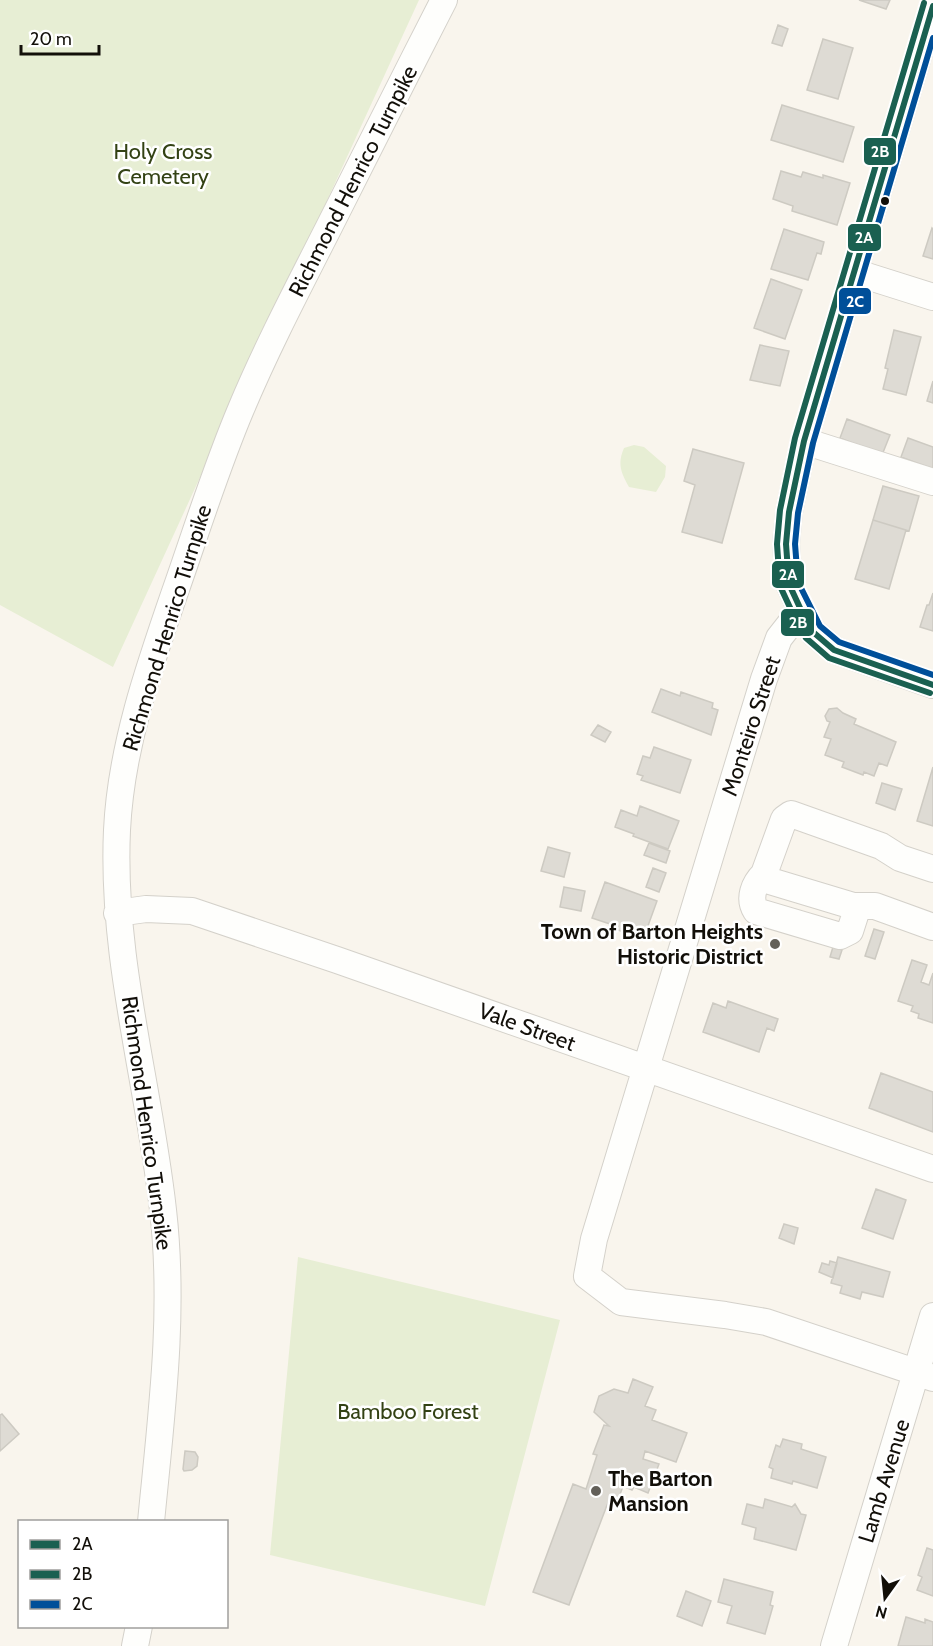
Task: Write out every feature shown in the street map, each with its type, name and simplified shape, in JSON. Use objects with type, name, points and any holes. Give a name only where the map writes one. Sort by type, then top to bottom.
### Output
[{"type":"street","name":"Richmond Henrico Turnpike","points":[[151,1520],[168,1314],[166,1245],[163,1207],[127,989],[117,913],[118,825],[126,759],[164,625],[205,504],[241,409],[284,317],[444,0]]},
{"type":"street","points":[[933,6],[804,441],[789,512],[786,544],[789,584],[813,632],[834,650],[933,685]]},
{"type":"street","points":[[854,272],[933,297]]},
{"type":"street","points":[[804,441],[933,482]]},
{"type":"street","name":"Monteiro Street","points":[[801,610],[779,638],[764,679],[594,1239],[587,1276],[621,1302],[766,1322],[925,1376]]},
{"type":"street","points":[[867,906],[850,930],[840,936],[756,911],[752,904],[755,882],[764,874],[784,819],[791,814],[881,846],[900,858],[933,869]]},
{"type":"street","points":[[764,874],[770,881],[867,906],[933,927]]},
{"type":"street","name":"Vale Street","points":[[117,913],[146,909],[192,911],[933,1169]]},
{"type":"street","name":"Lamb Avenue","points":[[834,1646],[925,1376],[933,1316]]},
{"type":"street","points":[[135,1646],[139,1628]]},
{"type":"green space","name":"Holy Cross Cemetery","points":[[0,0],[419,0],[113,667],[0,605]]},
{"type":"green space","points":[[634,445],[644,447],[666,466],[665,477],[656,492],[629,487],[624,477],[620,464],[622,454],[624,448]]},
{"type":"green space","name":"Bamboo Forest","points":[[298,1257],[560,1320],[485,1606],[270,1555]]},
{"type":"building","points":[[859,0],[890,0],[886,9]]},
{"type":"building","points":[[778,25],[788,29],[782,46],[772,43]]},
{"type":"building","points":[[823,39],[853,48],[838,99],[807,90]]},
{"type":"building","points":[[782,105],[854,127],[843,162],[771,140]]},
{"type":"building","points":[[781,171],[801,177],[803,172],[823,178],[823,175],[850,183],[837,225],[792,211],[793,206],[773,199]]},
{"type":"building","points":[[784,229],[824,242],[821,254],[817,253],[808,280],[771,269]]},
{"type":"building","points":[[933,229],[933,259],[923,256]]},
{"type":"building","points":[[771,279],[802,290],[785,339],[754,328]]},
{"type":"building","points":[[894,330],[921,337],[906,395],[883,389],[888,369],[885,368]]},
{"type":"building","points":[[760,345],[789,351],[780,386],[750,380]]},
{"type":"building","points":[[933,381],[933,403],[927,401]]},
{"type":"building","points":[[847,419],[890,435],[882,455],[840,438]]},
{"type":"building","points":[[908,438],[933,447],[933,469],[901,457]]},
{"type":"building","points":[[693,449],[744,463],[722,543],[682,532],[695,485],[684,481]]},
{"type":"building","points":[[883,486],[919,496],[909,531],[873,520]]},
{"type":"building","points":[[873,520],[906,530],[889,589],[855,579]]},
{"type":"building","points":[[933,593],[933,631],[920,627]]},
{"type":"building","points":[[661,689],[680,696],[681,692],[713,703],[712,708],[718,710],[711,735],[652,712]]},
{"type":"building","points":[[837,708],[856,719],[854,724],[896,742],[887,766],[879,763],[874,776],[864,772],[863,775],[842,767],[844,762],[825,755],[831,739],[824,737],[830,722],[825,716],[829,709]]},
{"type":"building","points":[[598,725],[611,732],[605,742],[591,735]]},
{"type":"building","points":[[654,747],[691,760],[680,793],[641,780],[643,776],[637,774],[643,756],[650,758]]},
{"type":"building","points":[[933,767],[933,826],[917,821]]},
{"type":"building","points":[[882,783],[902,789],[895,810],[876,803]]},
{"type":"building","points":[[640,806],[679,821],[668,849],[615,827],[621,810],[637,816]]},
{"type":"building","points":[[649,843],[670,851],[666,863],[644,855]]},
{"type":"building","points":[[548,847],[570,853],[564,877],[541,871]]},
{"type":"building","points":[[653,868],[666,873],[659,892],[646,887]]},
{"type":"building","points":[[605,882],[657,901],[645,934],[629,928],[627,933],[592,918]]},
{"type":"building","points":[[564,887],[585,891],[581,911],[560,907]]},
{"type":"building","points":[[874,929],[884,932],[875,959],[865,956]]},
{"type":"building","points":[[833,947],[842,950],[839,959],[830,957]]},
{"type":"building","points":[[912,960],[927,965],[921,982],[929,985],[933,973],[933,1023],[918,1018],[919,1014],[911,1011],[913,1006],[898,1001]]},
{"type":"building","points":[[728,1001],[778,1019],[774,1031],[767,1028],[759,1052],[703,1032],[713,1003],[726,1008]]},
{"type":"building","points":[[881,1073],[933,1092],[933,1132],[869,1108]]},
{"type":"building","points":[[876,1189],[906,1200],[893,1239],[862,1228]]},
{"type":"building","points":[[784,1224],[798,1228],[794,1244],[779,1238]]},
{"type":"building","points":[[838,1257],[890,1272],[883,1297],[862,1292],[860,1299],[840,1293],[842,1286],[831,1283]]},
{"type":"building","points":[[830,1261],[837,1263],[833,1278],[819,1272],[822,1263],[829,1265]]},
{"type":"building","name":"The Barton Mansion","points":[[633,1379],[653,1387],[645,1406],[656,1410],[652,1420],[687,1433],[676,1462],[645,1451],[643,1459],[659,1464],[648,1493],[634,1487],[632,1490],[623,1486],[617,1503],[609,1500],[569,1605],[533,1592],[573,1484],[586,1489],[597,1455],[593,1454],[604,1425],[609,1426],[594,1412],[599,1396],[614,1389],[628,1393]]},
{"type":"building","points":[[2,1414],[19,1434],[0,1451],[0,1415]]},
{"type":"building","points":[[783,1439],[802,1444],[801,1449],[826,1457],[817,1488],[771,1478],[773,1469],[769,1467],[776,1445],[780,1447]]},
{"type":"building","points":[[185,1451],[195,1452],[198,1457],[197,1466],[192,1470],[184,1471],[183,1469]]},
{"type":"building","points":[[765,1499],[792,1507],[795,1504],[801,1514],[806,1515],[796,1550],[754,1539],[756,1528],[742,1524],[747,1504],[763,1508]]},
{"type":"building","points":[[927,1548],[933,1550],[933,1596],[917,1590],[922,1577],[918,1575]]},
{"type":"building","points":[[724,1579],[773,1592],[770,1605],[773,1606],[765,1634],[727,1623],[732,1606],[718,1602]]},
{"type":"building","points":[[686,1591],[711,1601],[702,1626],[677,1616]]},
{"type":"building","points":[[906,1617],[925,1623],[925,1619],[933,1622],[933,1646],[898,1646]]},
{"type":"transit line","name":"2B","points":[[924,3],[795,438],[780,510],[777,544],[780,586],[806,638],[829,658],[930,693]]},
{"type":"transit line","name":"2A","points":[[933,6],[804,441],[789,512],[786,544],[789,584],[813,632],[834,650],[933,685]]},
{"type":"transit line","name":"2C","points":[[933,38],[813,443],[798,513],[795,544],[798,582],[820,626],[839,642],[933,675]]},
{"type":"place","name":"Town of Barton Heights Historic District","points":[[775,944]]},
{"type":"place","name":"The Barton Mansion","points":[[596,1491]]}]
